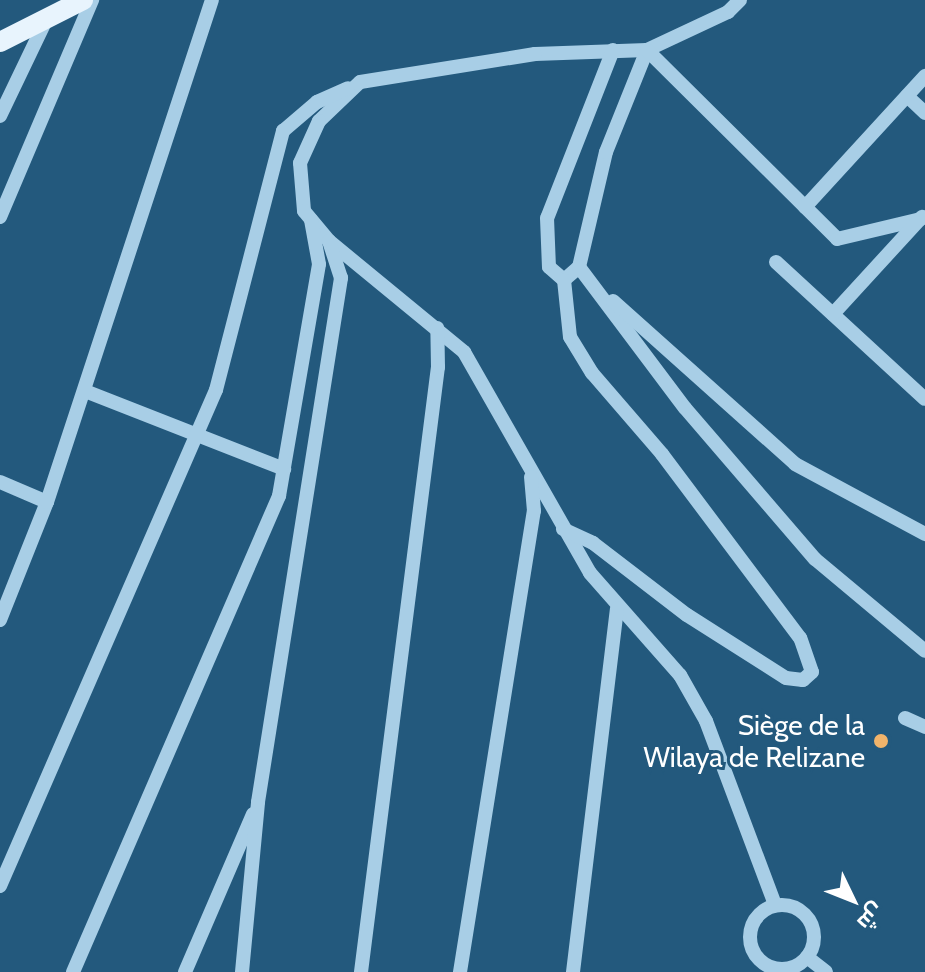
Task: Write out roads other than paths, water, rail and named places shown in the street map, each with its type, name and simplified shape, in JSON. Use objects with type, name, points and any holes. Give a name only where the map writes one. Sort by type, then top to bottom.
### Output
[{"type":"main road","points":[[0,42],[83,0]]},
{"type":"street","points":[[0,217],[92,0]]},
{"type":"street","points":[[0,620],[47,502],[85,391],[212,0]]},
{"type":"street","points":[[0,886],[216,390],[283,131],[317,102],[360,82],[535,54],[647,50],[728,12],[740,0]]},
{"type":"street","points":[[0,116],[47,18]]},
{"type":"street","points":[[561,528],[593,543],[687,615],[786,678],[803,680],[812,672],[800,638],[662,454],[592,373],[570,337],[564,280],[549,267],[547,218],[613,50]]},
{"type":"street","points":[[647,50],[837,239],[923,217]]},
{"type":"street","points":[[564,280],[579,267],[606,152],[647,50]]},
{"type":"street","points":[[805,207],[925,76]]},
{"type":"street","points":[[360,82],[319,121],[300,163],[304,211],[329,241],[464,352],[561,528],[617,609],[680,675],[706,721],[775,905]]},
{"type":"street","points":[[907,96],[925,113]]},
{"type":"street","points":[[833,314],[923,217]]},
{"type":"street","points":[[73,972],[279,496],[319,264],[311,219]]},
{"type":"street","points":[[242,972],[258,802],[341,278],[329,241]]},
{"type":"street","points":[[776,262],[925,399]]},
{"type":"street","points":[[579,267],[757,435],[795,464],[925,534]]},
{"type":"street","points":[[579,267],[685,408],[815,559],[910,643],[925,651]]},
{"type":"street","points":[[361,972],[436,382],[437,328]]},
{"type":"street","points":[[85,391],[284,469]]},
{"type":"street","points":[[460,972],[534,511],[531,473]]},
{"type":"street","points":[[0,482],[47,502]]},
{"type":"street","points":[[573,972],[617,609]]},
{"type":"street","points":[[905,718],[925,727]]},
{"type":"street","points":[[185,972],[258,802]]},
{"type":"street","points":[[775,905],[794,907],[809,919],[814,939],[807,957],[790,970],[755,965],[751,926],[764,909],[775,905]]},
{"type":"street","points":[[807,957],[826,972]]},
{"type":"place","name":"Siège de la Wilaya de Relizane","points":[[881,741]]}]
